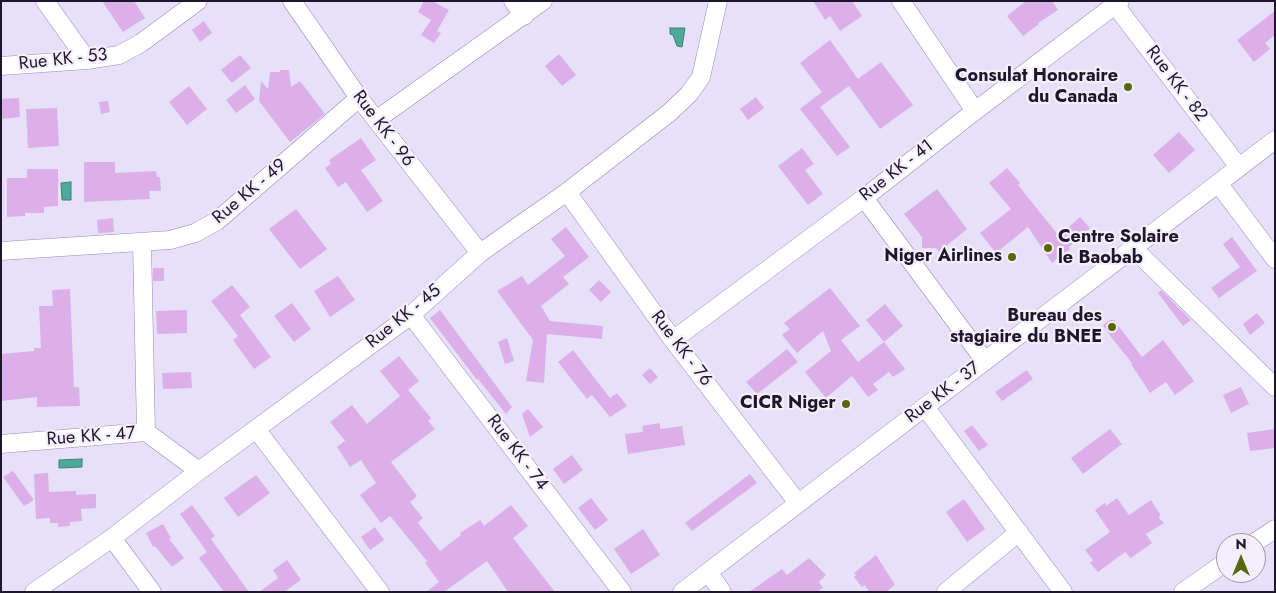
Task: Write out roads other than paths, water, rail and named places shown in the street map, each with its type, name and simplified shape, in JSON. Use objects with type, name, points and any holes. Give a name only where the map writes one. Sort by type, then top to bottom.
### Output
[{"type":"street","points":[[45,1],[88,60]]},
{"type":"street","name":"Rue KK - 53","points":[[1,66],[88,60],[119,54],[141,43],[198,1]]},
{"type":"street","name":"Rue KK - 96","points":[[292,1],[359,98],[480,253]]},
{"type":"street","points":[[513,1],[524,16]]},
{"type":"street","points":[[376,120],[543,1]]},
{"type":"street","name":"Rue KK - 45","points":[[34,592],[112,538],[411,314],[480,253],[567,192],[669,113],[689,94],[701,77],[718,1]]},
{"type":"street","points":[[901,1],[975,111]]},
{"type":"street","name":"Rue KK - 41","points":[[673,340],[864,198],[1116,2]]},
{"type":"street","name":"Rue KK - 82","points":[[1116,2],[1239,167]]},
{"type":"street","name":"Rue KK - 49","points":[[1,251],[170,240],[195,233],[217,222],[359,98]]},
{"type":"street","name":"Rue KK - 37","points":[[682,592],[1275,140]]},
{"type":"street","points":[[1218,183],[1275,259]]},
{"type":"street","name":"Rue KK - 76","points":[[567,192],[673,340],[798,503]]},
{"type":"street","points":[[864,198],[985,361]]},
{"type":"street","points":[[142,242],[146,432]]},
{"type":"street","points":[[1133,248],[1275,387]]},
{"type":"street","name":"Rue KK - 74","points":[[411,314],[622,592]]},
{"type":"street","points":[[925,406],[1063,592]]},
{"type":"street","points":[[256,429],[380,592]]},
{"type":"street","name":"Rue KK - 47","points":[[1,444],[146,432],[199,471]]},
{"type":"street","points":[[946,592],[1019,532]]},
{"type":"street","points":[[112,538],[152,592]]},
{"type":"street","points":[[708,572],[722,592]]},
{"type":"street","points":[[1183,592],[1201,587],[1216,572]]},
{"type":"place","name":"Consulat Honoraire du Canada","points":[[1128,87]]},
{"type":"place","name":"Centre Solaire le Baobab","points":[[1048,248]]},
{"type":"place","name":"Niger Airlines","points":[[1012,257]]},
{"type":"place","name":"Bureau des stagiaire du BNEE","points":[[1112,327]]},
{"type":"place","name":"CICR Niger","points":[[846,404]]}]
